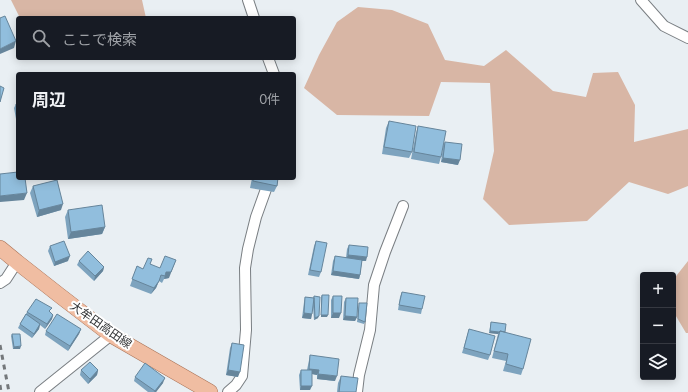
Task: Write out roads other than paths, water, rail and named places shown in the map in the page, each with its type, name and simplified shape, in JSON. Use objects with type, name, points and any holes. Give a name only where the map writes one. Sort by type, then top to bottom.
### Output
[{"type":"main road","name":"大牟田高田線","points":[[0,248],[111,335],[210,392]]},
{"type":"street","points":[[248,0],[253,16]]},
{"type":"street","points":[[641,0],[664,26],[688,38]]},
{"type":"street","points":[[269,60],[273,72]]},
{"type":"street","points":[[228,392],[236,385],[242,376],[246,330],[245,268],[256,217],[269,180]]},
{"type":"street","points":[[357,392],[370,330],[374,285],[403,206]]},
{"type":"street","points":[[0,283],[6,279],[16,262]]},
{"type":"street","points":[[40,392],[111,335]]},
{"type":"railway","points":[[0,345],[9,392]]},
{"type":"railway","points":[[0,385],[1,392]]}]
